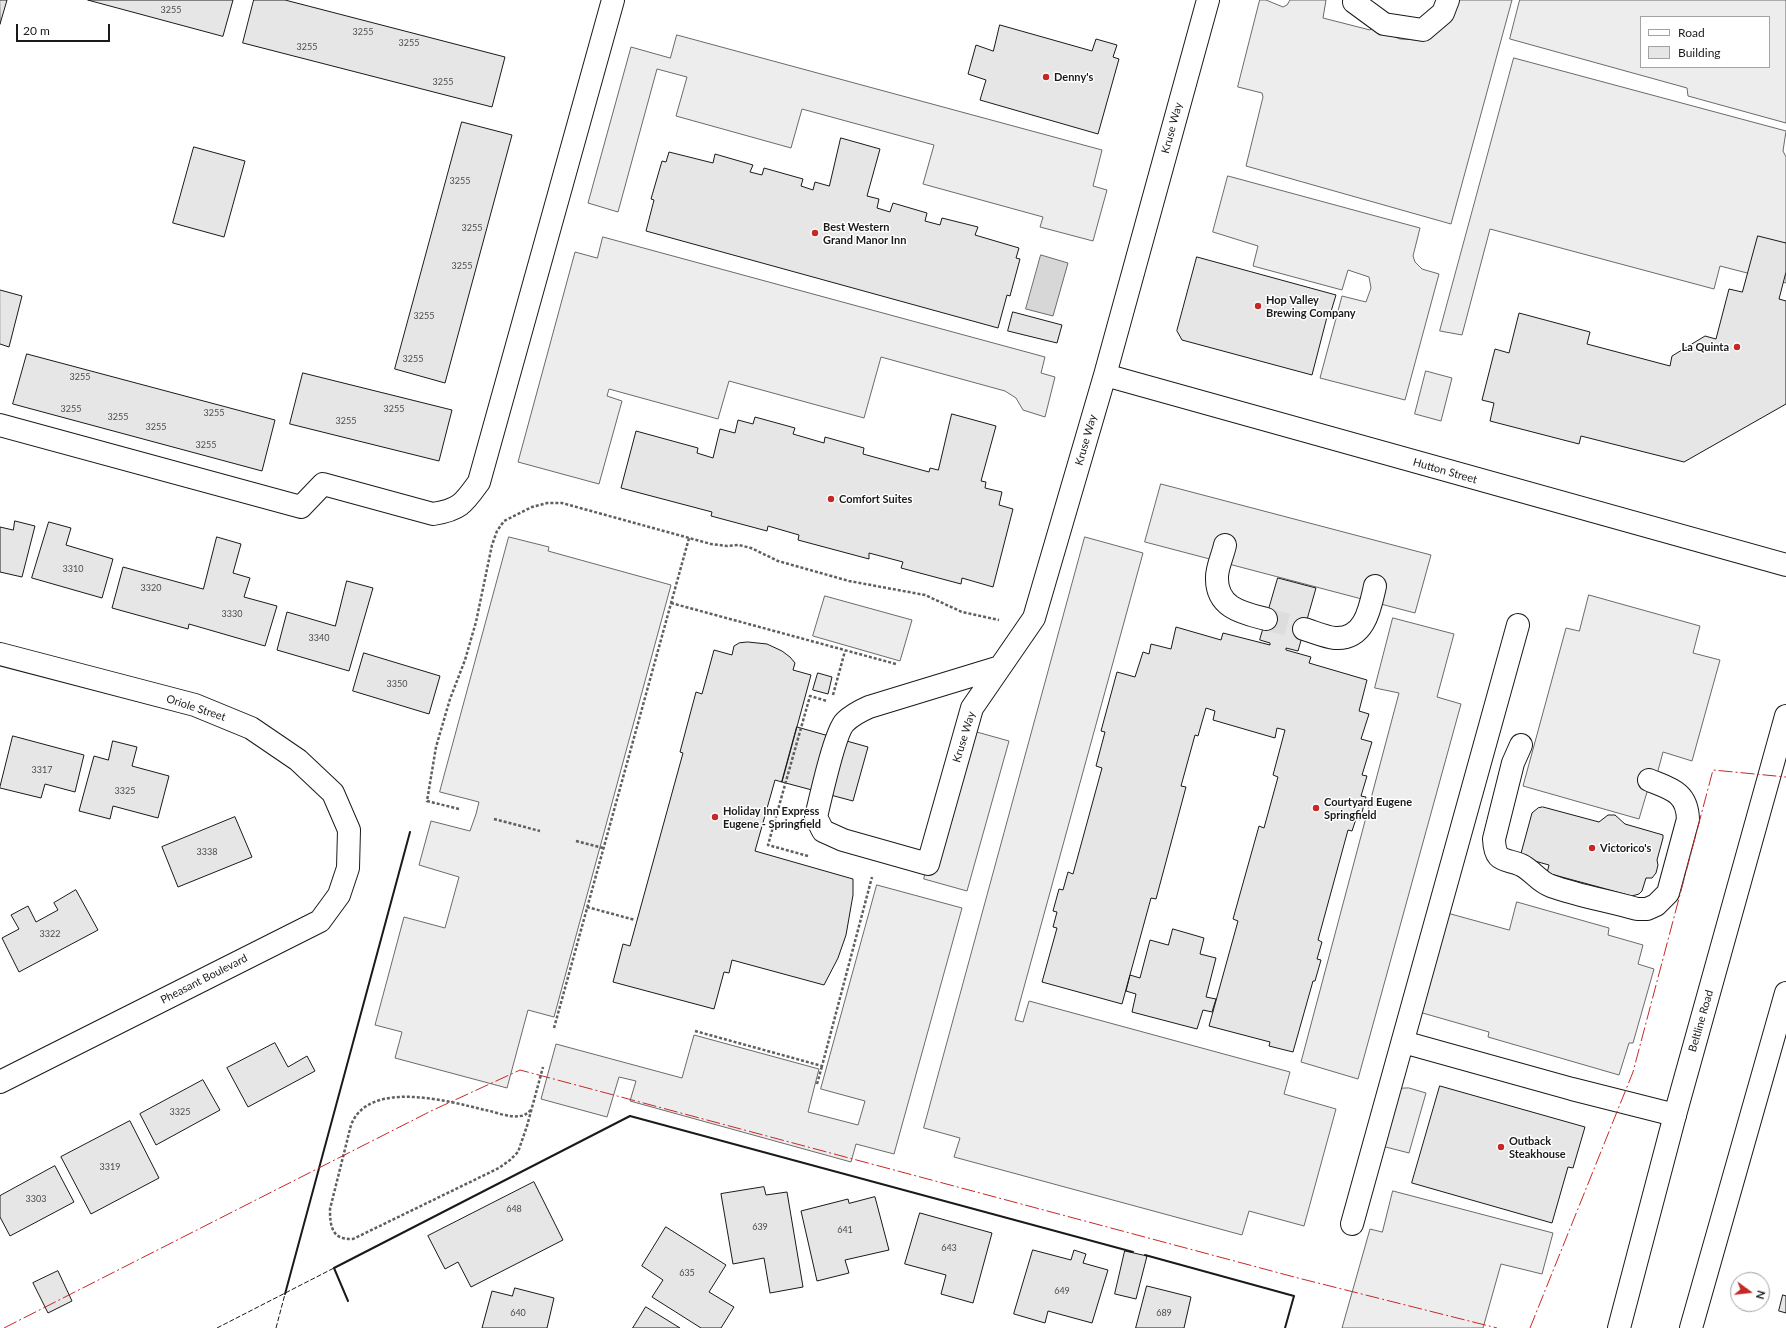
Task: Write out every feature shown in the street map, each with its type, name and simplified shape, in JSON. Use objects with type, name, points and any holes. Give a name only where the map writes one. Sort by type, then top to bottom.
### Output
[{"type":"street","points":[[0,425],[300,507],[323,484],[433,514],[450,511],[467,500],[479,482],[613,0]]},
{"type":"street","name":"Kruse Way","points":[[1000,667],[869,707],[855,714],[844,723],[838,738],[816,817],[823,831],[843,840],[928,864],[972,708],[1034,618],[1105,375],[1208,0]]},
{"type":"street","points":[[1354,1],[1384,24],[1423,30],[1443,13],[1448,0]]},
{"type":"street","name":"Hutton Street","points":[[1105,375],[1786,565]]},
{"type":"street","points":[[1226,544],[1217,577],[1218,587],[1222,598],[1228,605],[1237,611],[1266,619]]},
{"type":"street","points":[[1304,629],[1334,638],[1345,637],[1355,632],[1363,624],[1368,614],[1375,586]]},
{"type":"street","points":[[1352,1224],[1518,625]]},
{"type":"street","name":"Oriole Street","points":[[0,654],[195,705],[251,728],[298,760],[333,793],[349,830]]},
{"type":"street","name":"Beltline Road","points":[[1619,1328],[1786,716]]},
{"type":"street","points":[[1521,745],[1513,763],[1494,839],[1494,849],[1498,857],[1505,861],[1520,865],[1550,886],[1637,909],[1647,909],[1656,905],[1668,893],[1688,819],[1688,810],[1684,800],[1671,789],[1649,780]]},
{"type":"street","name":"Pheasant Boulevard","points":[[0,1082],[320,921],[339,895],[344,881],[348,868],[349,830]]},
{"type":"street","points":[[1691,1328],[1786,993]]},
{"type":"street","points":[[1403,1042],[1572,1089],[1676,1115]]},
{"type":"path","points":[[458,809],[427,801],[435,753],[446,711],[465,660],[474,630],[492,545],[504,521],[532,507],[547,503],[562,503],[711,544],[727,546],[739,545],[751,548],[778,561],[849,580],[925,595],[962,612],[997,620],[1004,620]]},
{"type":"path","points":[[554,1028],[689,538]]},
{"type":"path","points":[[671,603],[896,664]]},
{"type":"path","points":[[813,857],[768,845],[810,696],[831,702],[845,650]]},
{"type":"path","points":[[494,819],[540,831]]},
{"type":"path","points":[[576,841],[603,848]]},
{"type":"path","points":[[817,1084],[873,873]]},
{"type":"path","points":[[587,907],[635,920]]},
{"type":"path","points":[[695,1030],[822,1066]]},
{"type":"path","points":[[531,1110],[525,1115],[512,1116],[443,1100],[405,1097],[382,1099],[361,1108],[355,1115],[351,1125],[330,1209],[330,1220],[334,1233],[339,1238],[346,1240],[353,1239],[499,1168],[510,1160],[518,1152],[527,1126],[543,1067]]},
{"type":"shaded area","points":[[1260,0],[1266,0],[1283,7],[1287,5],[1290,0],[1326,0],[1323,18],[1370,30],[1372,28],[1400,39],[1420,40],[1436,34],[1449,19],[1458,0],[1512,0],[1451,224],[1246,166],[1263,97],[1262,93],[1238,87]]},
{"type":"shaded area","points":[[1520,0],[1786,0],[1786,123],[1688,96],[1687,88],[1510,39]]},
{"type":"shaded area","points":[[677,35],[1102,150],[1093,186],[1107,190],[1093,241],[1040,227],[1043,217],[923,184],[934,145],[802,109],[791,148],[676,116],[687,77],[657,69],[618,212],[588,203],[631,47],[670,58]]},
{"type":"shaded area","points":[[1514,58],[1786,131],[1783,151],[1786,157],[1786,283],[1720,266],[1714,289],[1490,229],[1462,335],[1440,331]]},
{"type":"shaded area","points":[[1228,176],[1420,228],[1413,256],[1415,262],[1422,269],[1439,274],[1405,400],[1320,378],[1342,296],[1366,302],[1371,288],[1369,277],[1348,270],[1342,290],[1253,266],[1258,246],[1213,232]]},
{"type":"shaded area","points":[[603,237],[1045,357],[1041,373],[1055,377],[1045,417],[1023,410],[1016,398],[1005,391],[881,357],[864,418],[729,381],[718,419],[609,389],[607,396],[622,401],[599,484],[518,462],[575,252],[597,258]]},
{"type":"shaded area","points":[[1041,255],[1068,263],[1053,316],[1026,309]]},
{"type":"shaded area","points":[[1426,371],[1452,378],[1441,421],[1415,414]]},
{"type":"shaded area","points":[[1161,484],[1431,555],[1415,613],[1145,542]]},
{"type":"shaded area","points":[[509,537],[549,547],[548,551],[671,585],[554,1017],[528,1010],[507,1088],[395,1058],[402,1032],[375,1025],[404,917],[445,928],[459,877],[419,865],[431,821],[470,831],[476,814],[479,802],[440,792]]},
{"type":"shaded area","points":[[1085,537],[1143,553],[1015,1020],[1023,1022],[1029,1001],[1290,1072],[1284,1094],[1336,1109],[1304,1226],[1249,1211],[1242,1235],[954,1157],[960,1138],[924,1128]]},
{"type":"shaded area","points":[[1589,595],[1700,626],[1693,653],[1720,660],[1692,761],[1663,752],[1652,793],[1647,792],[1639,819],[1523,786],[1566,628],[1579,631]]},
{"type":"shaded area","points":[[825,596],[912,620],[900,661],[813,636]]},
{"type":"shaded area","points":[[1393,618],[1454,634],[1437,697],[1461,704],[1358,1079],[1301,1062],[1399,693],[1375,688]]},
{"type":"shaded area","points":[[966,729],[1009,741],[967,891],[924,879]]},
{"type":"shaded area","points":[[877,885],[962,908],[894,1154],[856,1144],[851,1162],[630,1101],[636,1081],[619,1077],[607,1117],[541,1099],[556,1044],[682,1078],[694,1035],[819,1069],[808,1112],[858,1125],[865,1101],[821,1089]]},
{"type":"shaded area","points":[[1517,902],[1609,928],[1608,935],[1643,945],[1638,964],[1654,969],[1633,1043],[1629,1043],[1619,1075],[1488,1037],[1489,1032],[1412,1010],[1440,911],[1509,930]]},
{"type":"shaded area","points":[[1409,1088],[1426,1093],[1409,1153],[1374,1144],[1390,1089]]},
{"type":"shaded area","points":[[1393,1191],[1553,1233],[1542,1274],[1501,1264],[1483,1328],[1342,1328],[1370,1229],[1382,1232]]},
{"type":"building","points":[[0,0],[7,0],[0,24]]},
{"type":"building","points":[[88,0],[233,0],[223,36]]},
{"type":"building","points":[[254,0],[285,0],[505,57],[492,107],[243,43]]},
{"type":"building","name":"Denny's","points":[[1000,25],[1092,51],[1096,39],[1117,45],[1113,57],[1119,59],[1098,134],[980,100],[986,80],[968,74],[976,45],[993,51]]},
{"type":"building","points":[[462,122],[512,135],[445,383],[395,369]]},
{"type":"building","name":"Best Western Grand Manor Inn","points":[[841,138],[880,149],[867,196],[879,199],[877,208],[890,212],[893,203],[927,213],[925,221],[940,225],[942,218],[978,227],[975,235],[1019,248],[1016,258],[1020,259],[1010,296],[1007,295],[998,328],[646,231],[654,200],[651,199],[662,161],[666,162],[669,152],[713,163],[715,154],[753,165],[750,172],[762,175],[764,168],[803,179],[801,186],[813,190],[815,182],[829,186]]},
{"type":"building","points":[[194,147],[245,161],[224,237],[173,223]]},
{"type":"building","name":"La Quinta","points":[[1758,236],[1786,243],[1786,272],[1779,299],[1786,301],[1786,404],[1684,462],[1581,436],[1579,444],[1490,421],[1494,403],[1482,400],[1495,349],[1509,353],[1519,313],[1590,332],[1587,344],[1670,366],[1672,356],[1705,336],[1716,339],[1729,289],[1742,292]]},
{"type":"building","name":"Hop Valley Brewing Company","points":[[1197,257],[1336,295],[1329,318],[1327,317],[1312,375],[1182,340],[1177,331]]},
{"type":"building","points":[[0,290],[22,296],[9,347],[0,344]]},
{"type":"building","points":[[1013,312],[1062,325],[1057,343],[1008,331]]},
{"type":"building","points":[[27,354],[275,420],[262,471],[13,404]]},
{"type":"building","points":[[303,373],[452,410],[439,461],[290,424]]},
{"type":"building","name":"Comfort Suites","points":[[952,414],[996,426],[981,481],[986,482],[985,488],[1002,492],[999,505],[1013,509],[993,587],[962,578],[961,584],[901,568],[903,562],[869,553],[869,559],[798,540],[799,535],[768,526],[767,531],[711,516],[712,512],[621,488],[636,431],[698,448],[697,453],[713,458],[720,429],[735,433],[738,420],[753,424],[755,417],[795,428],[793,434],[824,443],[825,437],[864,448],[863,454],[929,472],[930,468],[938,470]]},
{"type":"building","points":[[15,521],[35,526],[22,577],[0,572],[0,527],[13,530]]},
{"type":"building","points":[[49,522],[71,528],[66,545],[113,559],[102,598],[32,578]]},
{"type":"building","points":[[217,537],[241,544],[233,573],[250,578],[244,597],[277,606],[265,646],[189,624],[188,629],[112,608],[123,567],[203,589]]},
{"type":"building","name":"Courtyard Eugene Springfield","points":[[1278,578],[1316,588],[1298,651],[1286,648],[1286,650],[1311,657],[1309,663],[1367,680],[1359,711],[1369,714],[1361,739],[1372,742],[1362,775],[1367,776],[1361,796],[1366,797],[1360,820],[1356,819],[1352,831],[1348,830],[1318,940],[1322,942],[1317,959],[1321,960],[1315,981],[1313,981],[1293,1052],[1269,1046],[1270,1042],[1209,1026],[1238,921],[1233,919],[1259,826],[1264,828],[1278,777],[1273,775],[1285,730],[1277,728],[1275,738],[1213,720],[1215,711],[1206,708],[1198,736],[1195,735],[1181,786],[1186,787],[1156,899],[1151,898],[1122,1004],[1042,982],[1057,928],[1053,927],[1057,912],[1053,911],[1059,889],[1063,890],[1068,872],[1073,874],[1102,768],[1096,766],[1105,732],[1101,731],[1117,672],[1135,677],[1143,652],[1149,654],[1151,644],[1171,649],[1176,627],[1221,640],[1223,633],[1270,645],[1270,643],[1260,640]]},
{"type":"building","points":[[347,581],[373,588],[349,671],[277,650],[287,612],[335,626]]},
{"type":"building","name":"Holiday Inn Express Eugene - Springfield","points":[[748,642],[767,644],[782,651],[795,663],[793,670],[811,675],[782,782],[775,780],[755,851],[853,879],[853,895],[846,935],[838,958],[824,985],[732,960],[729,973],[724,972],[714,1009],[613,982],[623,944],[630,946],[683,753],[680,752],[696,692],[702,694],[714,650],[732,655],[734,646],[739,643]]},
{"type":"building","points":[[364,653],[440,676],[429,714],[353,691]]},
{"type":"building","points":[[818,673],[832,677],[828,694],[813,690]]},
{"type":"building","points":[[797,727],[868,747],[853,801],[782,782]]},
{"type":"building","points":[[13,736],[84,755],[75,792],[45,784],[41,798],[0,788]]},
{"type":"building","points":[[113,741],[137,747],[132,766],[169,776],[158,818],[113,806],[110,819],[79,811],[94,756],[108,760]]},
{"type":"building","name":"Victorico's","points":[[1543,807],[1599,822],[1608,815],[1615,815],[1625,824],[1663,835],[1657,860],[1658,865],[1656,873],[1652,878],[1646,878],[1642,891],[1639,894],[1632,896],[1547,873],[1549,865],[1520,857],[1532,813],[1538,808]]},
{"type":"building","points":[[235,817],[252,857],[178,887],[162,847]]},
{"type":"building","points":[[76,890],[98,930],[19,972],[2,938],[19,929],[11,915],[28,906],[36,922],[58,910],[54,903]]},
{"type":"building","points":[[1173,929],[1204,938],[1200,954],[1216,958],[1206,997],[1216,999],[1212,1012],[1203,1010],[1197,1029],[1132,1012],[1136,994],[1126,991],[1130,975],[1140,978],[1150,940],[1168,945]]},
{"type":"building","points":[[275,1043],[288,1067],[307,1056],[315,1071],[248,1107],[227,1068]]},
{"type":"building","points":[[203,1080],[220,1110],[156,1145],[140,1114]]},
{"type":"building","name":"Outback Steakhouse","points":[[1440,1086],[1585,1127],[1573,1168],[1568,1167],[1552,1223],[1412,1183]]},
{"type":"building","points":[[130,1121],[159,1178],[91,1214],[61,1157]]},
{"type":"building","points":[[55,1166],[74,1202],[10,1236],[0,1217],[0,1196]]},
{"type":"building","points":[[534,1182],[563,1240],[471,1287],[458,1262],[445,1269],[428,1236]]},
{"type":"building","points":[[764,1187],[766,1195],[787,1192],[803,1287],[770,1293],[764,1258],[733,1264],[721,1194]]},
{"type":"building","points":[[875,1197],[889,1250],[845,1260],[849,1273],[817,1281],[801,1211],[848,1199],[849,1203]]},
{"type":"building","points":[[920,1213],[992,1233],[973,1303],[941,1294],[946,1275],[905,1264]]},
{"type":"building","points":[[666,1227],[726,1265],[709,1292],[734,1307],[721,1328],[701,1328],[652,1297],[663,1280],[642,1266]]},
{"type":"building","points":[[1033,1250],[1071,1260],[1074,1250],[1086,1254],[1083,1263],[1108,1270],[1092,1323],[1048,1311],[1045,1323],[1014,1314]]},
{"type":"building","points":[[1125,1251],[1147,1256],[1136,1299],[1115,1294]]},
{"type":"building","points":[[58,1271],[72,1301],[48,1313],[33,1283]]},
{"type":"building","points":[[1147,1286],[1191,1297],[1184,1328],[1136,1328]]},
{"type":"building","points":[[515,1288],[554,1298],[547,1328],[482,1328],[492,1291],[512,1296]]},
{"type":"building","points":[[1783,1295],[1786,1296],[1786,1313],[1779,1311]]},
{"type":"building","points":[[646,1307],[680,1328],[633,1328]]},
{"type":"tunnel","points":[[1266,619],[1304,629]]},
{"type":"fence","points":[[217,1328],[334,1268]]},
{"type":"fence","points":[[276,1328],[285,1294]]},
{"type":"wall","points":[[285,1294],[410,832]]},
{"type":"wall","points":[[348,1301],[334,1268],[630,1116],[1133,1252]]},
{"type":"wall","points":[[1145,1255],[1294,1296],[1285,1328]]},
{"type":"power","points":[[1530,1328],[1633,1072],[1713,770],[1786,777]]},
{"type":"power","points":[[4,1328],[431,1111],[520,1070],[1298,1278],[1497,1328]]},
{"type":"place","name":"Denny's","points":[[1046,77]]},
{"type":"place","name":"Best Western Grand Manor Inn","points":[[815,233]]},
{"type":"place","name":"Hop Valley Brewing Company","points":[[1258,306]]},
{"type":"place","name":"La Quinta","points":[[1737,347]]},
{"type":"place","name":"Comfort Suites","points":[[831,499]]},
{"type":"place","name":"Courtyard Eugene Springfield","points":[[1316,808]]},
{"type":"place","name":"Holiday Inn Express Eugene - Springfield","points":[[715,817]]},
{"type":"place","name":"Victorico's","points":[[1592,848]]},
{"type":"place","name":"Outback Steakhouse","points":[[1501,1147]]}]
